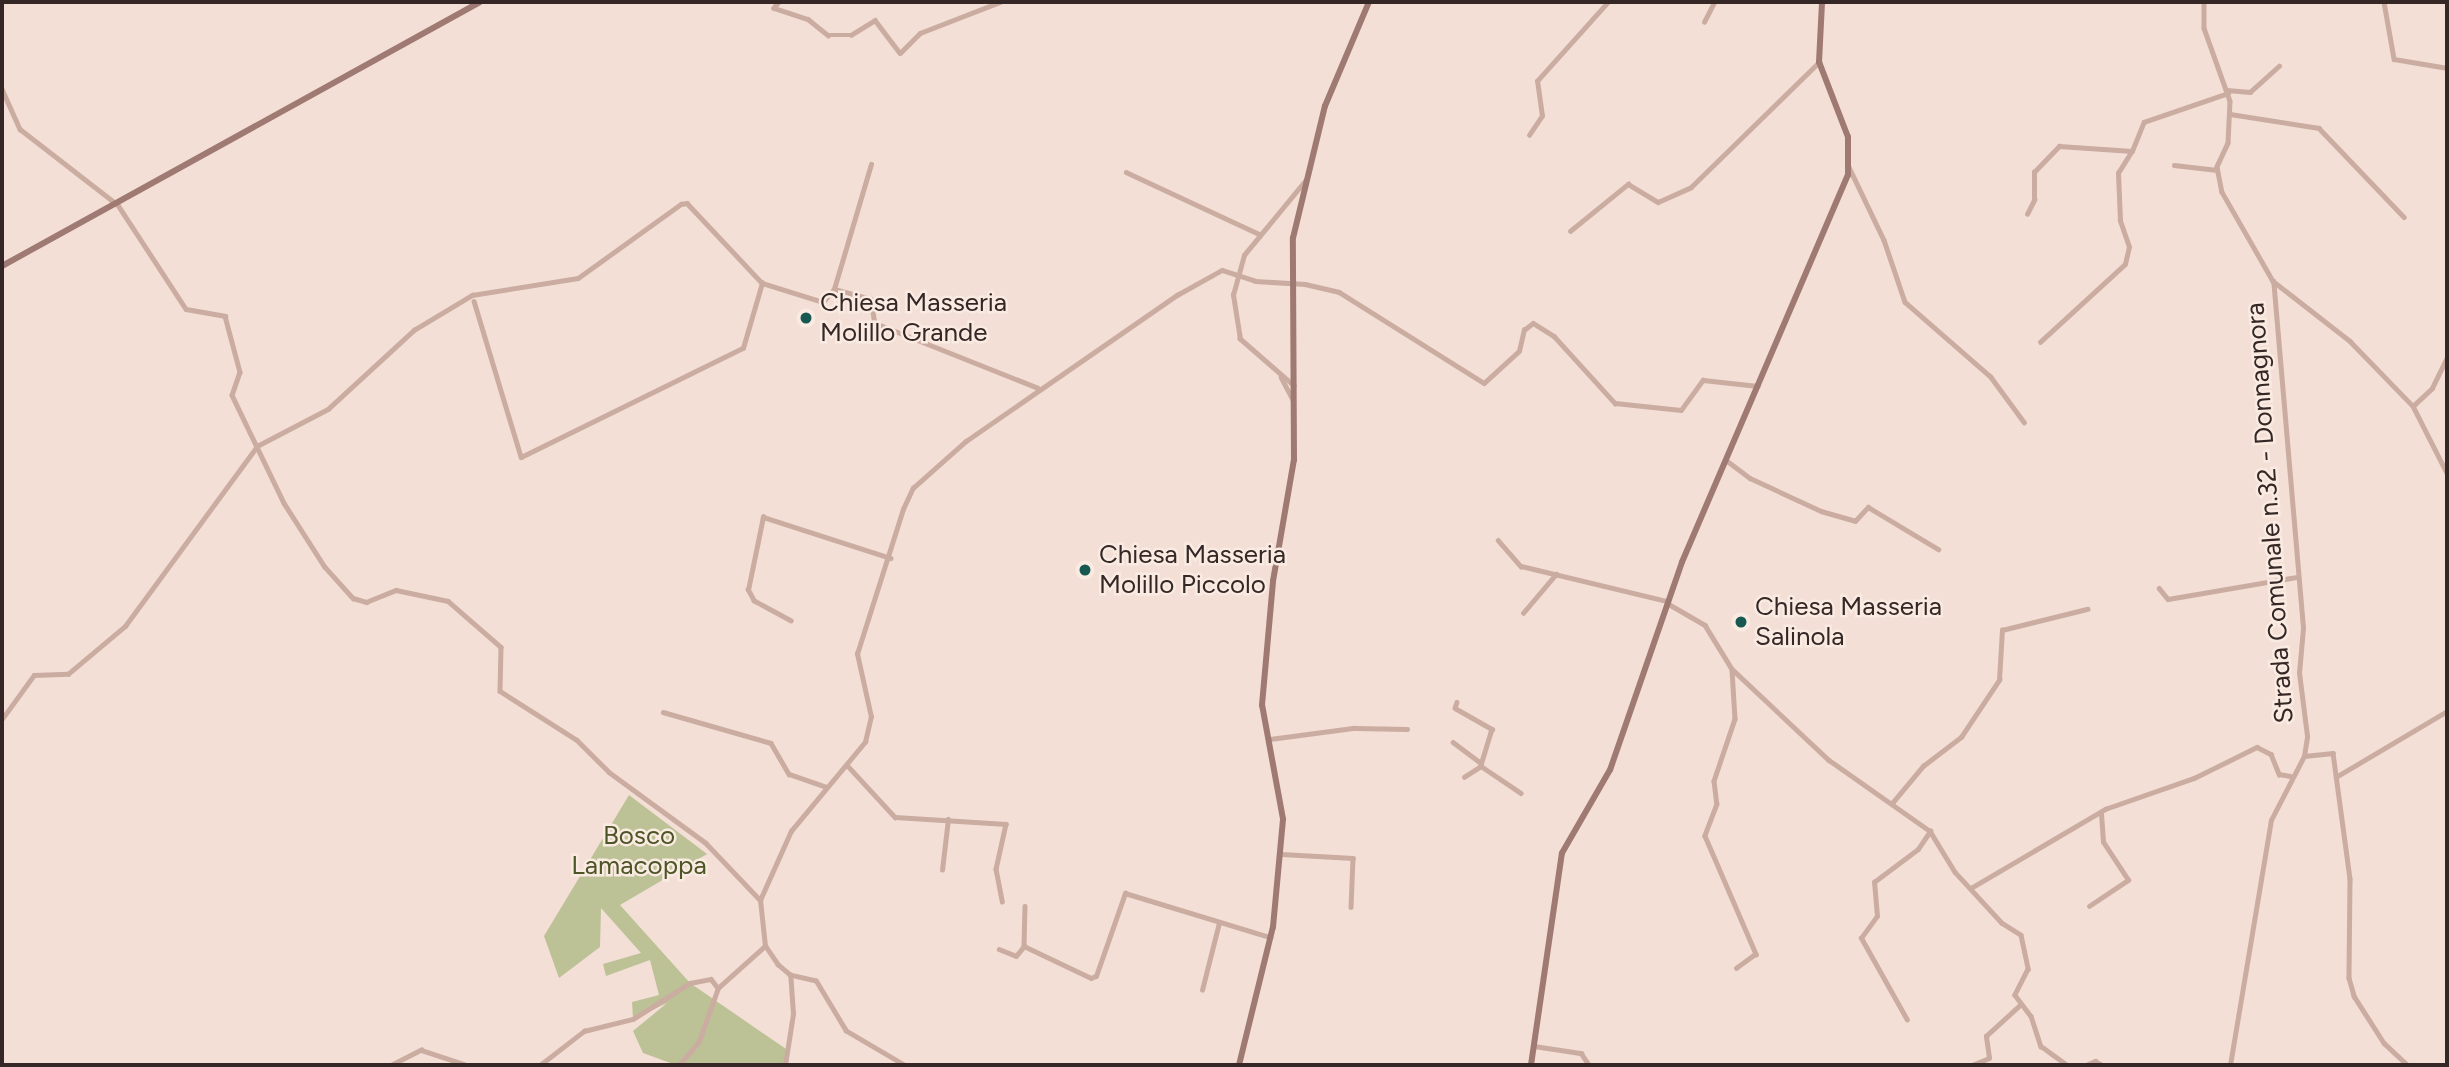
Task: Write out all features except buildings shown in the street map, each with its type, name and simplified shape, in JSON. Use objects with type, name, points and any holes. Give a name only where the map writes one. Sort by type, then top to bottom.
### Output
[{"type":"main road","points":[[2,266],[480,2]]},
{"type":"main road","points":[[1239,1065],[1271,937],[1281,854],[1283,803],[1262,705],[1276,555],[1293,477],[1295,282],[1299,204],[1332,87],[1369,2]]},
{"type":"main road","points":[[1531,1065],[1562,853],[1610,770],[1666,602],[1841,197],[1849,167],[1847,137],[1819,62],[1822,2]]},
{"type":"street","points":[[779,2],[774,8],[808,19],[828,35],[851,35],[875,20],[900,53],[931,28],[1000,2]]},
{"type":"street","points":[[1529,135],[1542,116],[1537,81],[1608,2]]},
{"type":"street","points":[[1704,22],[1714,2]]},
{"type":"street","points":[[2204,2],[2204,28],[2227,91],[2230,114],[2217,170],[2222,192],[2273,281],[2350,341],[2413,406],[2447,472]]},
{"type":"street","points":[[2384,2],[2394,59],[2447,68]]},
{"type":"street","points":[[1570,231],[1628,184],[1658,202],[1691,187],[1819,62]]},
{"type":"street","points":[[2040,342],[2125,264],[2129,247],[2120,222],[2118,173],[2132,151],[2144,122],[2227,91],[2250,92],[2279,66]]},
{"type":"street","points":[[2,89],[20,129],[117,203],[186,309],[225,316],[240,372],[232,395],[284,503],[325,567],[353,598],[366,602],[396,590],[448,601],[500,647],[500,691],[577,740],[609,772],[706,843],[760,900]]},
{"type":"street","points":[[2230,114],[2319,128],[2404,217]]},
{"type":"street","points":[[2027,214],[2034,200],[2034,172],[2059,146],[2132,151]]},
{"type":"street","points":[[2,719],[34,675],[68,674],[125,626],[257,446],[328,409],[414,330],[472,295],[578,278],[681,204],[687,203],[762,283],[823,302],[834,289],[872,164]]},
{"type":"street","points":[[2174,165],[2217,170]]},
{"type":"street","points":[[1849,167],[1884,240],[1905,302],[1991,377],[2024,422]]},
{"type":"street","points":[[1126,172],[1258,234]]},
{"type":"street","points":[[1295,387],[1240,339],[1234,317],[1236,271],[1258,234],[1286,206],[1305,181]]},
{"type":"street","points":[[1286,206],[1299,204]]},
{"type":"street","points":[[904,1065],[846,1031],[816,981],[790,975],[765,946],[760,900],[791,831],[847,765],[869,730],[858,654],[913,488],[1039,389],[1200,281],[1222,270],[1236,271],[1255,281],[1295,282],[1345,295],[1484,383],[1519,351],[1524,330],[1533,323],[1554,336],[1615,402],[1681,410],[1703,380],[1758,386]]},
{"type":"street","name":"Strada Comunale n.32 - Donnagnora","points":[[2230,1065],[2271,820],[2290,776],[2304,756],[2297,578],[2273,281]]},
{"type":"street","points":[[474,302],[521,457],[743,348],[762,283]]},
{"type":"street","points":[[834,289],[873,300],[875,323],[1039,389]]},
{"type":"street","points":[[2413,406],[2432,388],[2447,357]]},
{"type":"street","points":[[1273,369],[1295,404]]},
{"type":"street","points":[[1726,460],[1821,511],[1855,521],[1868,507],[1938,549]]},
{"type":"street","points":[[791,621],[754,601],[748,590],[763,517],[891,558]]},
{"type":"street","points":[[1498,540],[1521,566],[1666,602],[1706,625],[1732,669],[1829,760],[1893,802],[1930,831],[1971,888],[2002,923],[2021,935],[2028,969],[2015,991],[2041,1046],[2067,1065]]},
{"type":"street","points":[[1523,613],[1556,574]]},
{"type":"street","points":[[2159,588],[2168,599],[2297,578]]},
{"type":"street","points":[[1893,802],[1923,766],[1961,737],[1999,680],[2002,630],[2087,609]]},
{"type":"street","points":[[1732,669],[1735,719],[1714,780],[1717,804],[1705,836],[1756,954],[1737,968]]},
{"type":"street","points":[[1457,702],[1455,708],[1492,729],[1481,765],[1464,777]]},
{"type":"street","points":[[2336,777],[2447,711]]},
{"type":"street","points":[[663,712],[771,743],[789,774],[827,787]]},
{"type":"street","points":[[1270,740],[1354,728],[1407,729]]},
{"type":"street","points":[[1452,742],[1521,793]]},
{"type":"street","points":[[1971,888],[2102,811],[2194,778],[2257,747],[2271,754],[2280,774],[2290,776]]},
{"type":"street","points":[[2304,756],[2330,751],[2336,777],[2350,879],[2349,978],[2375,1031],[2408,1065]]},
{"type":"street","points":[[847,765],[895,817],[1006,824],[996,869],[1002,901]]},
{"type":"street","points":[[2088,906],[2128,880],[2103,842],[2102,811]]},
{"type":"street","points":[[942,870],[948,820]]},
{"type":"street","points":[[1906,1020],[1861,938],[1877,916],[1874,882],[1918,849],[1930,831]]},
{"type":"street","points":[[1281,854],[1353,858],[1351,907]]},
{"type":"street","points":[[1024,946],[1095,978],[1125,893],[1271,937]]},
{"type":"street","points":[[999,949],[1016,956],[1024,946],[1025,906]]},
{"type":"street","points":[[1202,990],[1219,923]]},
{"type":"street","points":[[679,1065],[699,1041],[718,988],[765,946]]},
{"type":"street","points":[[785,1065],[793,1014],[790,975]]},
{"type":"street","points":[[540,1065],[584,1031],[633,1019],[690,983],[711,979],[718,988]]},
{"type":"street","points":[[1972,1065],[1989,1058],[1986,1036],[2021,1004]]},
{"type":"street","points":[[1534,1046],[1581,1053],[1589,1065]]},
{"type":"street","points":[[391,1065],[421,1050],[467,1065]]},
{"type":"street","points":[[2086,1065],[2095,1061],[2102,1065]]},
{"type":"green space","name":"Bosco Lamacoppa","points":[[629,795],[707,854],[620,905],[690,983],[786,1049],[785,1065],[676,1065],[643,1053],[633,1031],[667,1003],[633,1019],[632,1002],[659,995],[650,960],[606,976],[603,964],[641,953],[601,908],[600,947],[559,978],[544,936]]},
{"type":"place","name":"Chiesa Masseria Molillo Grande","points":[[806,318]]},
{"type":"place","name":"Chiesa Masseria Molillo Piccolo","points":[[1085,570]]},
{"type":"place","name":"Chiesa Masseria Salinola","points":[[1741,622]]}]
